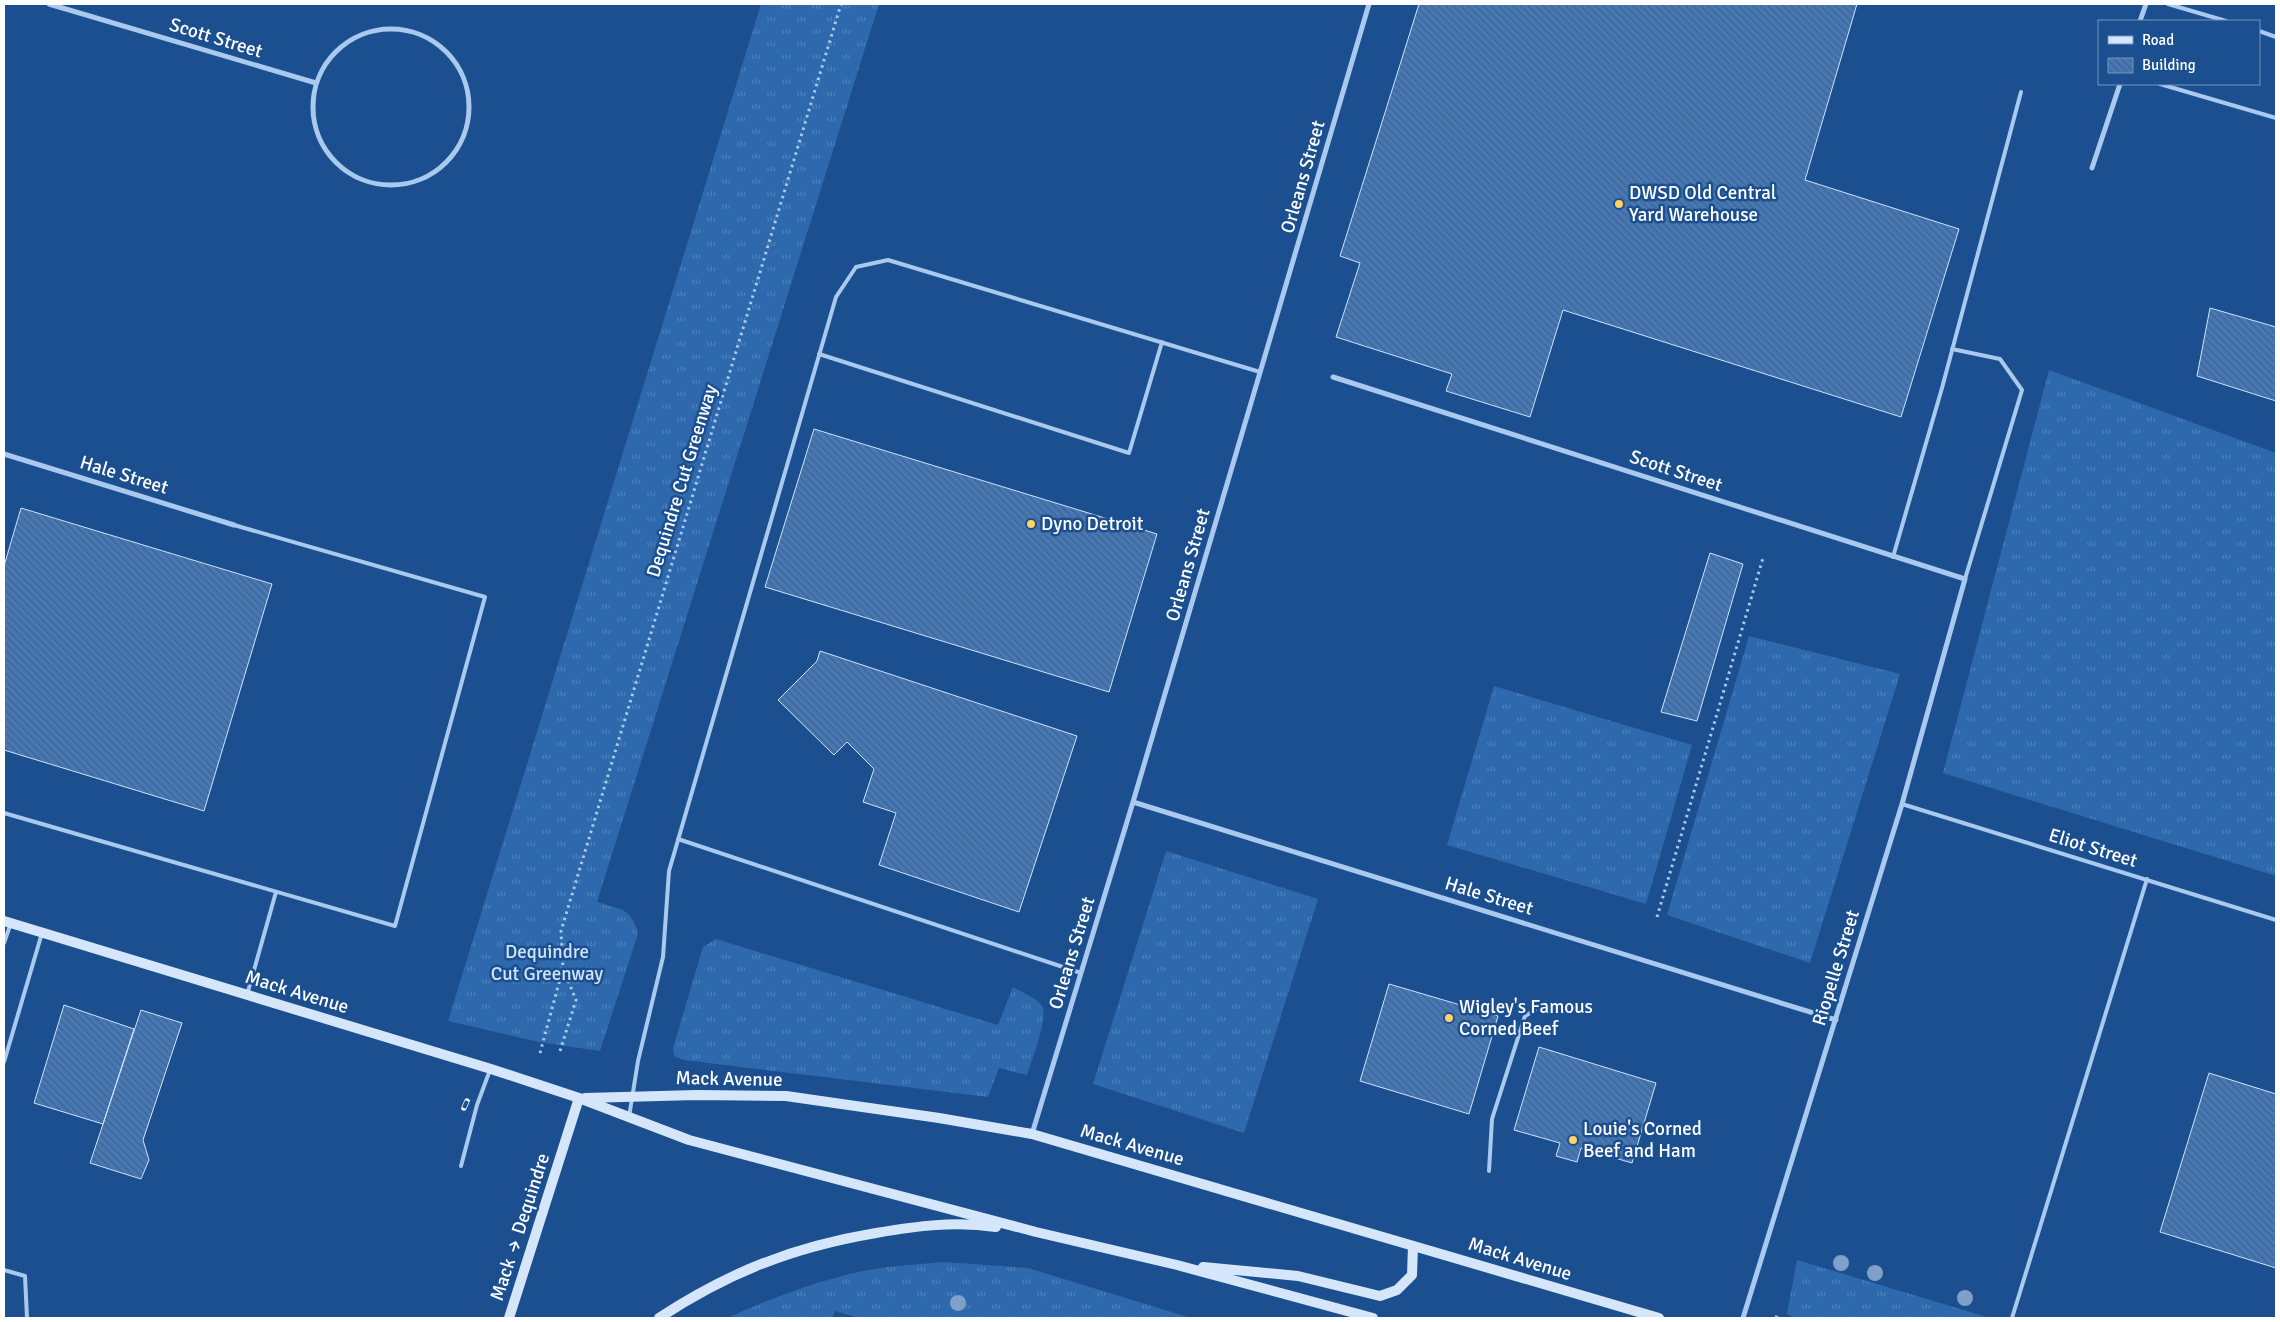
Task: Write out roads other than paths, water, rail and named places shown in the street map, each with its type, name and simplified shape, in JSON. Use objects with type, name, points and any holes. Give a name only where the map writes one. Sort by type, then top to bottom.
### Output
[{"type":"main road","name":"Mack Avenue","points":[[7,922],[491,1069],[579,1098],[689,1140],[1036,1232],[1177,1265],[1373,1318]]},
{"type":"main road","name":"Mack Avenue","points":[[579,1098],[786,1096],[939,1118],[1032,1134],[1659,1318]]},
{"type":"main road","name":"Mack → Dequindre","points":[[509,1318],[579,1098]]},
{"type":"main road","points":[[659,1318],[730,1276],[764,1261],[835,1241],[922,1225],[947,1223],[974,1224],[1036,1232]]},
{"type":"main road","points":[[1177,1265],[1298,1276],[1380,1296],[1397,1290],[1412,1275],[1413,1246]]},
{"type":"street","name":"Scott Street","points":[[49,4],[316,83]]},
{"type":"street","name":"Orleans Street","points":[[1032,1134],[1134,802],[1369,4]]},
{"type":"street","points":[[2140,20],[2146,4]]},
{"type":"street","points":[[389,29],[416,33],[438,45],[456,63],[466,86],[469,111],[464,136],[452,158],[433,174],[409,184],[384,186],[359,180],[337,165],[321,144],[313,118],[313,92],[316,83],[323,67],[340,47],[363,33],[389,29]]},
{"type":"street","points":[[2092,168],[2120,85]]},
{"type":"street","name":"Scott Street","points":[[1333,377],[1965,579]]},
{"type":"street","name":"Hale Street","points":[[4,454],[234,525]]},
{"type":"street","name":"Riopelle Street","points":[[1743,1318],[1902,804],[1965,579]]},
{"type":"street","name":"Hale Street","points":[[1134,802],[1836,1020]]},
{"type":"lane","points":[[2168,4],[2223,20]]},
{"type":"lane","points":[[2260,31],[2276,37]]},
{"type":"lane","points":[[2163,85],[2276,118]]},
{"type":"lane","points":[[1894,557],[2021,92]]},
{"type":"lane","points":[[629,1117],[634,1096],[638,1061],[663,957],[669,871],[836,297],[856,267],[888,260],[1260,372]]},
{"type":"lane","points":[[819,354],[1129,453],[1162,342]]},
{"type":"lane","points":[[1952,350],[2000,359],[2022,390],[1965,579]]},
{"type":"lane","points":[[4,813],[395,926],[485,598],[234,525]]},
{"type":"lane","name":"Eliot Street","points":[[1902,804],[2276,920]]},
{"type":"lane","points":[[678,839],[1081,973]]},
{"type":"lane","points":[[2012,1318],[2147,879]]},
{"type":"lane","points":[[247,995],[276,892]]},
{"type":"lane","points":[[4,943],[7,922]]},
{"type":"lane","points":[[4,1062],[42,933]]},
{"type":"lane","points":[[1489,1171],[1492,1119],[1525,1016],[1535,1010]]},
{"type":"lane","points":[[461,1166],[477,1105],[491,1069]]},
{"type":"lane","points":[[4,1270],[25,1276],[27,1318]]},
{"type":"railway","points":[[464,1108],[467,1101]]},
{"type":"place","name":"DWSD Old Central Yard Warehouse","points":[[1619,204]]},
{"type":"place","name":"Dyno Detroit","points":[[1031,524]]},
{"type":"place","name":"Wigley's Famous Corned Beef","points":[[1449,1018]]},
{"type":"place","name":"Louie's Corned Beef and Ham","points":[[1573,1140]]},
{"type":"park label","name":"Dequindre Cut Greenway","points":[[547,963]]}]
